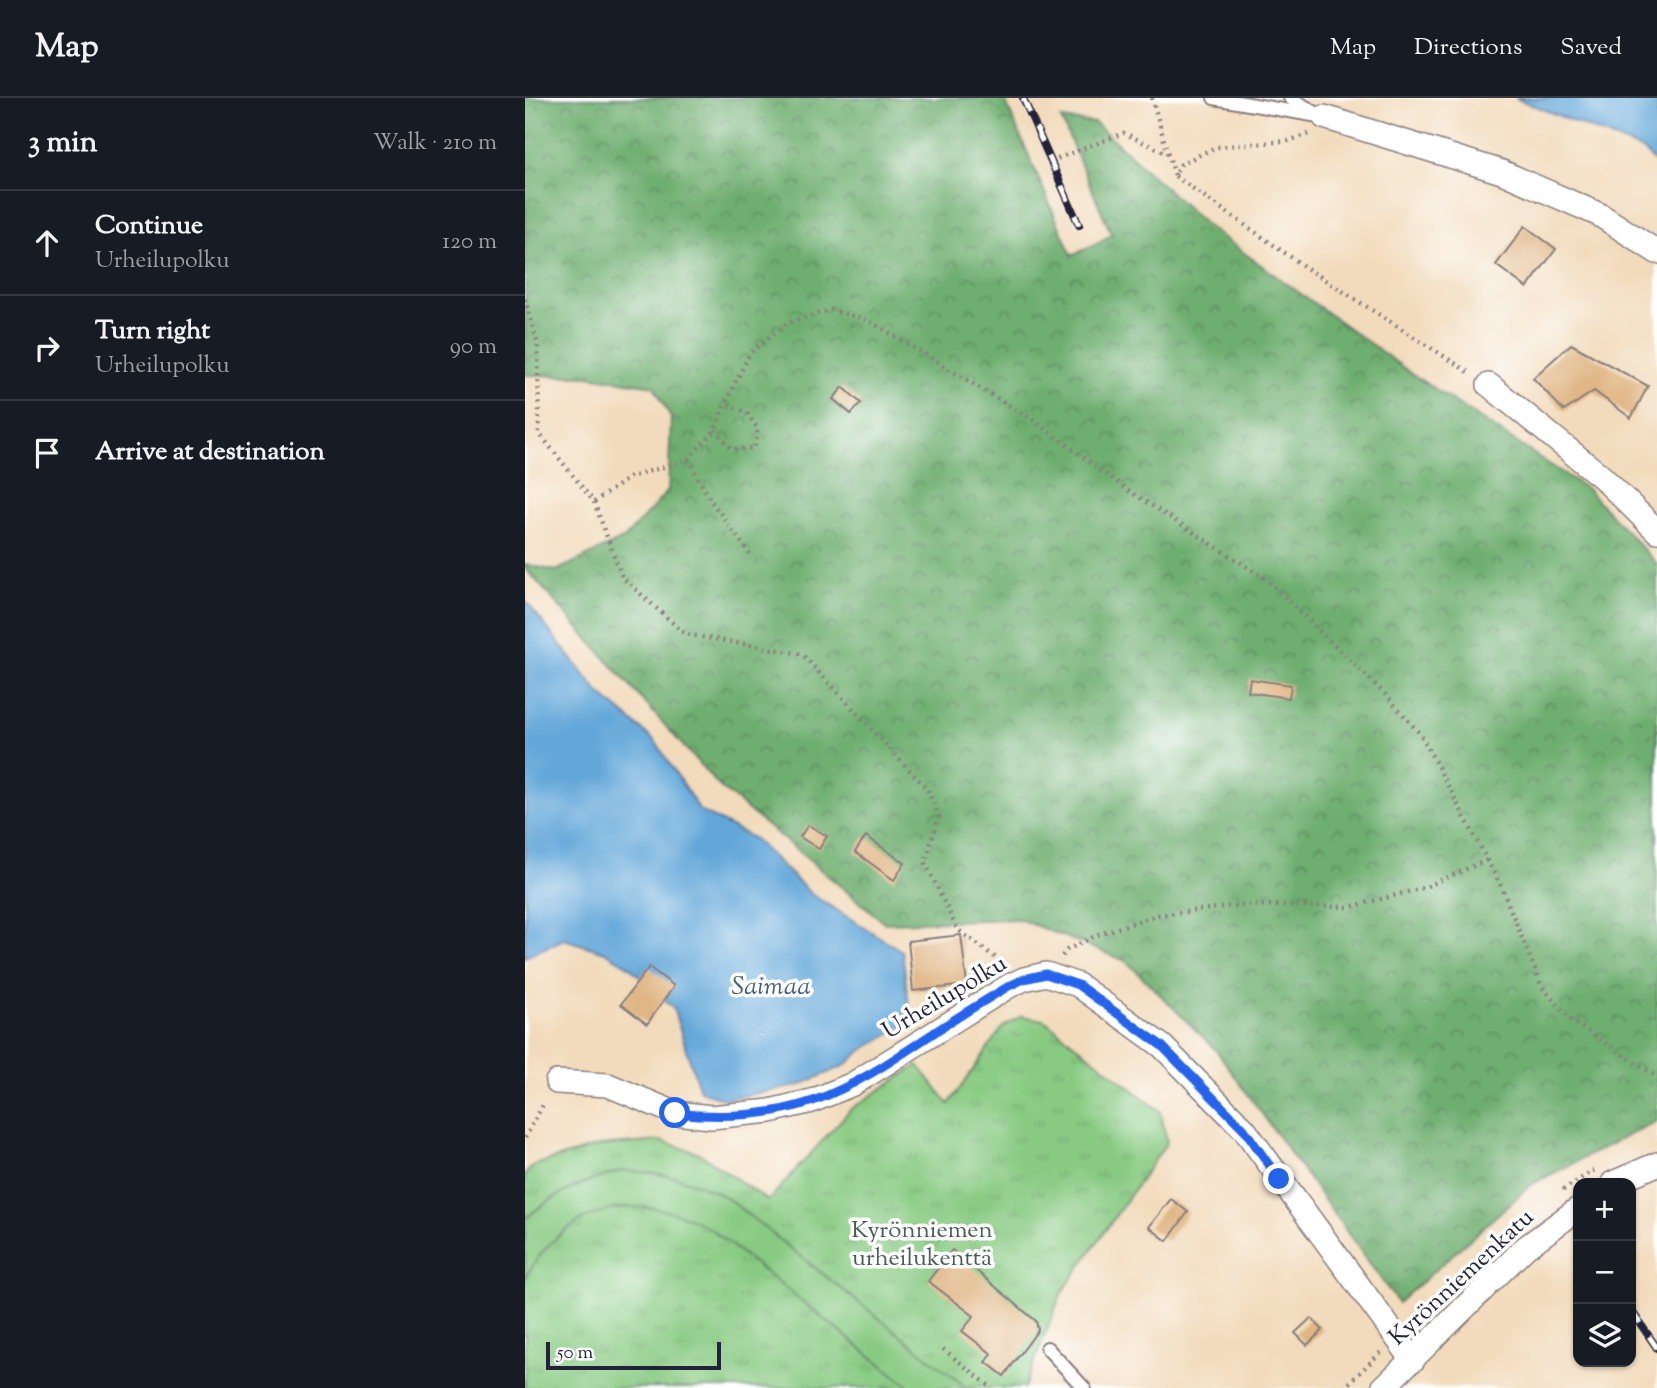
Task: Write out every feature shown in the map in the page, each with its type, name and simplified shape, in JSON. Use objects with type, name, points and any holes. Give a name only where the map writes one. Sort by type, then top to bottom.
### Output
[{"type":"street","points":[[1321,124],[1502,172],[1600,215],[1657,252]]},
{"type":"street","points":[[1489,384],[1602,478],[1657,531]]},
{"type":"street","name":"Urheilupolku","points":[[557,1082],[608,1085],[675,1113],[711,1117],[770,1111],[812,1101],[853,1084],[1009,986],[1035,976],[1078,985],[1162,1046],[1244,1129],[1413,1360]]},
{"type":"street","points":[[1625,1178],[1657,1164]]},
{"type":"street","name":"Kyrönniemenkatu","points":[[1383,1388],[1525,1248],[1573,1213]]},
{"type":"lane","points":[[1214,98],[1321,124]]},
{"type":"lane","points":[[1290,98],[1321,124]]},
{"type":"lane","points":[[1047,1348],[1084,1388]]},
{"type":"path","points":[[1152,98],[1175,176],[1305,267],[1489,384]]},
{"type":"path","points":[[1175,176],[1181,164],[1216,147],[1288,141],[1321,124]]},
{"type":"path","points":[[1051,160],[1124,133],[1168,154]]},
{"type":"path","points":[[525,299],[538,345],[539,433],[594,502],[622,577],[685,634],[802,654],[927,789],[939,816],[925,862],[957,929],[1035,976],[1067,950],[1098,934],[1158,915],[1242,905],[1350,907],[1423,888],[1487,860]]},
{"type":"path","points":[[594,502],[630,477],[687,460],[715,430],[750,353],[787,323],[831,310],[868,320],[1033,420],[1129,491],[1266,579],[1386,695],[1422,735],[1500,884],[1542,987],[1573,1021],[1657,1077]]},
{"type":"path","points":[[715,430],[732,449],[754,448],[758,429],[747,413],[725,404]]},
{"type":"path","points":[[687,460],[711,501],[750,554]]},
{"type":"path","points":[[525,1136],[557,1082]]},
{"type":"path","points":[[943,1349],[992,1388]]},
{"type":"green space","points":[[525,98],[1004,98],[1072,256],[1112,235],[1061,119],[1095,123],[1208,227],[1415,376],[1587,489],[1657,564],[1657,1121],[1532,1184],[1398,1303],[1216,1050],[1126,961],[1019,919],[885,923],[719,786],[525,568],[525,564],[556,571],[625,538],[668,491],[671,418],[654,386],[588,376],[525,375]]},
{"type":"green space","name":"Kyrönniemen urheilukenttä","points":[[1021,1016],[1044,1020],[1160,1111],[1167,1142],[1061,1294],[1024,1388],[525,1388],[525,1174],[535,1165],[598,1146],[660,1141],[699,1153],[768,1201],[851,1109],[918,1065],[949,1104],[1003,1027]]},
{"type":"green space","points":[[622,1171],[676,1178],[727,1198],[967,1388],[911,1388],[712,1230],[686,1217],[659,1209],[633,1207],[607,1211],[583,1220],[561,1234],[541,1254],[525,1279],[525,1219],[548,1201],[571,1189]]},
{"type":"water","points":[[1515,98],[1657,98],[1657,164],[1643,150]]},
{"type":"water","name":"Saimaa","points":[[525,600],[599,693],[655,741],[700,811],[753,838],[811,894],[902,951],[911,1021],[861,1051],[846,1065],[798,1086],[724,1099],[700,1091],[673,1008],[630,967],[605,952],[564,939],[525,957]]},
{"type":"building","points":[[1525,226],[1556,249],[1527,288],[1496,265]]},
{"type":"building","points":[[1571,344],[1648,386],[1631,418],[1594,391],[1564,411],[1533,378]]},
{"type":"building","points":[[843,387],[861,403],[851,414],[833,399]]},
{"type":"building","points":[[1250,679],[1291,685],[1289,698],[1248,692]]},
{"type":"building","points":[[808,825],[827,836],[819,849],[800,837]]},
{"type":"building","points":[[866,836],[905,863],[894,880],[855,852]]},
{"type":"building","points":[[961,935],[967,985],[913,991],[908,941]]},
{"type":"building","points":[[649,967],[674,986],[647,1024],[621,1004]]},
{"type":"building","points":[[1171,1199],[1188,1212],[1167,1241],[1149,1227]]},
{"type":"building","points":[[952,1250],[1036,1321],[1038,1330],[1004,1376],[986,1362],[992,1354],[962,1331],[974,1316],[928,1281]]},
{"type":"building","points":[[1311,1318],[1323,1330],[1307,1345],[1295,1333]]},
{"type":"railway","points":[[1023,98],[1079,225]]},
{"type":"railway","points":[[1636,1317],[1657,1348]]},
{"type":"route","points":[[675,1113],[711,1117],[770,1111],[812,1101],[853,1084],[889,1063],[1009,986],[1046,974],[1078,985],[1162,1046],[1244,1129],[1279,1179]]}]
